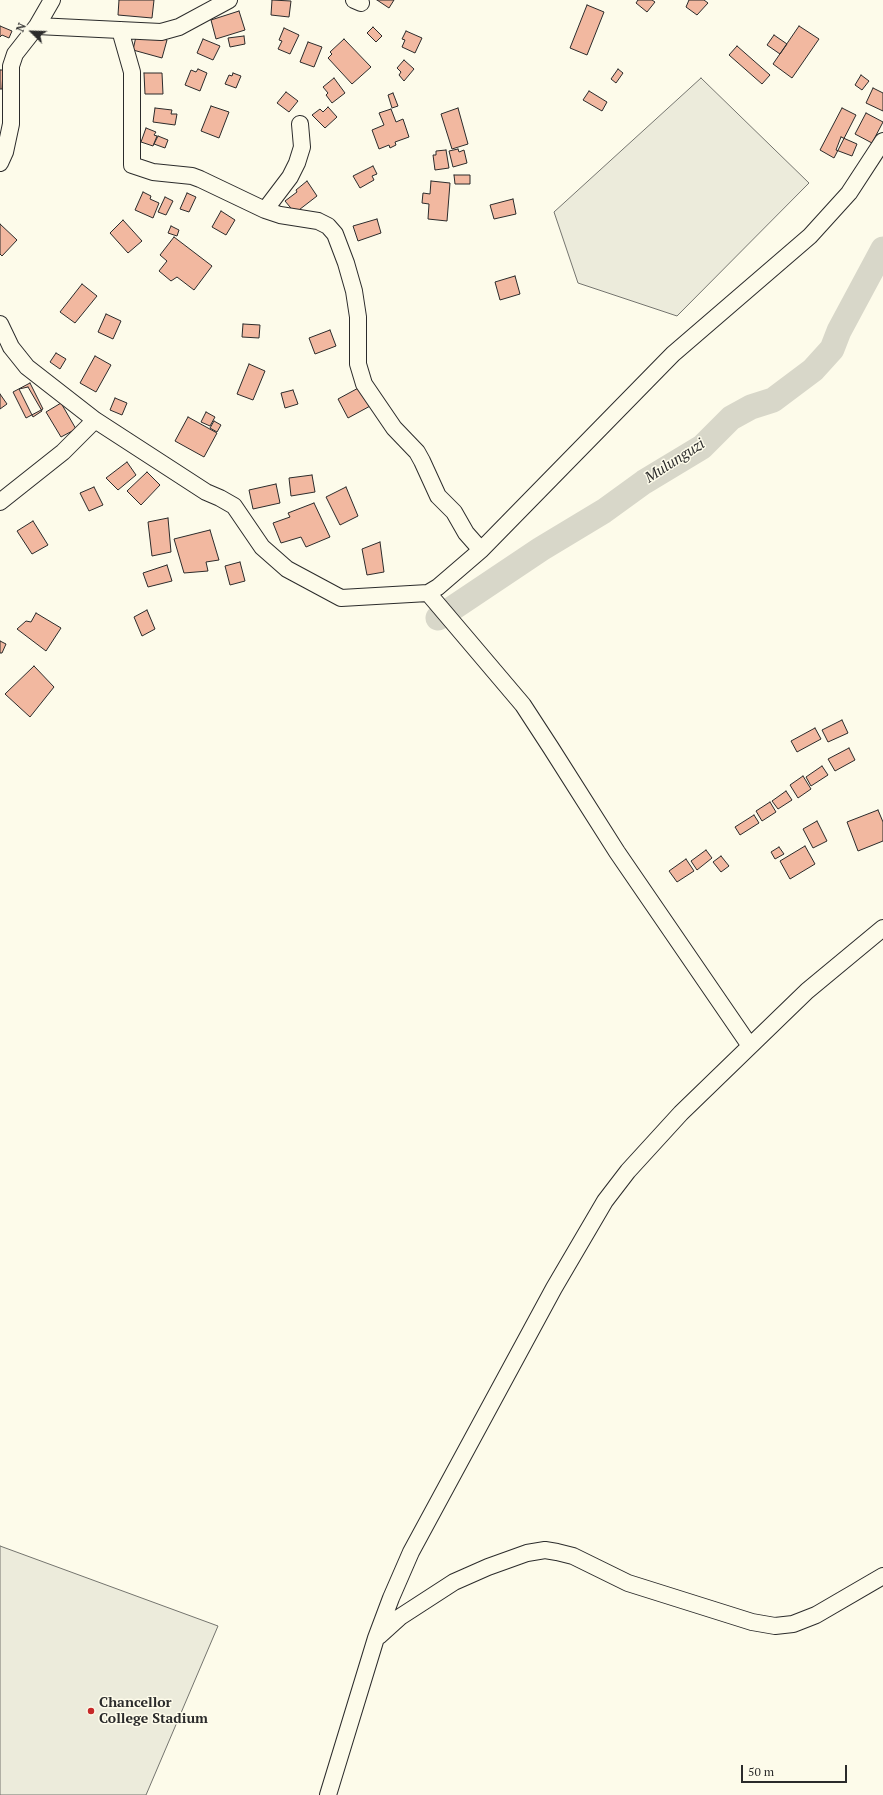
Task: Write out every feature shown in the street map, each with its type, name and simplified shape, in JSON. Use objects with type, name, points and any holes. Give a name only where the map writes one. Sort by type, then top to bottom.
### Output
[{"type":"street","points":[[0,163],[6,152],[11,124],[5,61],[15,54],[37,26],[52,0]]},
{"type":"street","points":[[37,26],[161,32],[179,27],[229,0]]},
{"type":"street","points":[[120,30],[132,72],[132,165],[153,172],[200,179],[264,210],[280,215],[318,221],[328,226],[335,234],[343,252],[354,291],[359,333],[358,364],[364,384],[394,428],[417,452],[438,496],[454,512],[466,533],[481,550]]},
{"type":"street","points":[[264,210],[290,177],[297,163],[302,148],[300,124]]},
{"type":"street","points":[[0,324],[11,347],[27,367],[95,420],[206,492],[234,506],[262,547],[280,563],[296,574],[341,598],[428,593],[438,587],[481,550],[673,354],[810,236],[849,193],[883,141]]},
{"type":"street","points":[[0,502],[63,452],[95,420]]},
{"type":"street","points":[[428,593],[523,705],[680,947],[750,1046]]},
{"type":"street","points":[[328,1795],[376,1638],[411,1552],[546,1302],[605,1202],[628,1171],[681,1113],[807,991],[883,928]]},
{"type":"street","points":[[376,1638],[400,1617],[454,1582],[527,1552],[545,1550],[573,1556],[628,1584],[752,1622],[775,1626],[793,1624],[816,1615],[883,1576]]},
{"type":"shaded area","points":[[701,78],[809,183],[677,316],[578,283],[554,212]]},
{"type":"shaded area","name":"Chancellor College Stadium","points":[[0,1546],[218,1626],[146,1795],[0,1795]]},
{"type":"building","points":[[119,0],[154,0],[152,18],[118,15]]},
{"type":"building","points":[[272,0],[291,1],[289,17],[271,15]]},
{"type":"building","points":[[377,0],[394,0],[389,8]]},
{"type":"building","points":[[638,0],[652,0],[655,2],[647,12],[636,3]]},
{"type":"building","points":[[689,0],[704,0],[708,3],[697,15],[686,7]]},
{"type":"building","points":[[587,5],[604,12],[587,55],[570,48]]},
{"type":"building","points":[[239,11],[245,30],[216,39],[211,20]]},
{"type":"building","points":[[0,26],[12,31],[9,38],[2,35],[0,37]]},
{"type":"building","points":[[799,26],[819,39],[792,78],[773,64]]},
{"type":"building","points":[[373,27],[382,36],[376,42],[367,33]]},
{"type":"building","points":[[284,28],[299,35],[290,54],[278,49],[282,41],[279,40]]},
{"type":"building","points":[[406,31],[422,38],[415,53],[402,47],[405,40],[402,39]]},
{"type":"building","points":[[137,32],[167,40],[162,58],[133,50]]},
{"type":"building","points":[[774,35],[787,44],[780,54],[767,45]]},
{"type":"building","points":[[244,36],[245,44],[230,47],[228,38]]},
{"type":"building","points":[[203,39],[220,46],[213,60],[197,53]]},
{"type":"building","points":[[344,39],[371,67],[352,84],[328,58],[332,54],[330,52]]},
{"type":"building","points":[[308,42],[322,47],[314,67],[300,62]]},
{"type":"building","points":[[737,46],[770,75],[762,84],[729,55]]},
{"type":"building","points":[[404,60],[414,69],[404,81],[399,75],[401,72],[397,68]]},
{"type":"building","points":[[198,69],[207,73],[200,91],[185,85],[191,70],[196,72]]},
{"type":"building","points":[[618,69],[623,73],[616,83],[611,79]]},
{"type":"building","points":[[0,70],[3,70],[2,89],[0,89]]},
{"type":"building","points":[[144,73],[162,73],[163,94],[145,94]]},
{"type":"building","points":[[233,73],[241,76],[236,88],[225,84],[229,75],[232,76]]},
{"type":"building","points":[[861,75],[869,81],[862,90],[855,85]]},
{"type":"building","points":[[334,78],[345,93],[332,103],[326,95],[328,93],[323,87]]},
{"type":"building","points":[[873,88],[883,93],[883,111],[866,103]]},
{"type":"building","points":[[589,91],[607,102],[602,111],[583,100]]},
{"type":"building","points":[[286,92],[298,101],[289,112],[277,103]]},
{"type":"building","points":[[393,93],[398,106],[392,108],[388,95]]},
{"type":"building","points":[[211,106],[229,112],[219,138],[201,131]]},
{"type":"building","points":[[328,107],[337,117],[325,128],[312,115],[320,109],[323,112]]},
{"type":"building","points":[[155,108],[172,110],[171,114],[177,114],[175,125],[153,122]]},
{"type":"building","points":[[458,108],[468,144],[452,149],[441,114]]},
{"type":"building","points":[[842,108],[856,115],[834,158],[820,150]]},
{"type":"building","points":[[391,109],[396,122],[403,119],[409,137],[395,142],[396,145],[390,148],[389,145],[379,149],[372,130],[384,125],[379,113]]},
{"type":"building","points":[[866,113],[883,122],[872,143],[855,134]]},
{"type":"building","points":[[146,128],[156,132],[154,135],[157,136],[153,146],[141,142]]},
{"type":"building","points":[[158,136],[168,140],[165,148],[154,144]]},
{"type":"building","points":[[841,137],[857,144],[852,156],[836,150]]},
{"type":"building","points":[[458,149],[459,152],[464,150],[467,163],[453,167],[449,151]]},
{"type":"building","points":[[446,150],[449,168],[435,170],[433,155],[436,155],[436,151]]},
{"type":"building","points":[[373,166],[377,174],[372,176],[374,180],[360,188],[353,176]]},
{"type":"building","points":[[454,175],[470,175],[470,184],[455,184]]},
{"type":"building","points":[[307,181],[317,196],[295,213],[285,201],[297,192],[296,190]]},
{"type":"building","points":[[431,181],[450,183],[447,221],[428,219],[429,204],[422,203],[423,193],[430,194]]},
{"type":"building","points":[[143,192],[151,196],[150,199],[159,203],[153,218],[135,210]]},
{"type":"building","points":[[187,193],[196,197],[189,212],[180,209]]},
{"type":"building","points":[[165,197],[173,201],[166,215],[158,212]]},
{"type":"building","points":[[513,199],[516,214],[494,219],[490,205]]},
{"type":"building","points":[[221,211],[235,220],[226,235],[212,227]]},
{"type":"building","points":[[377,219],[381,233],[358,241],[353,226]]},
{"type":"building","points":[[123,220],[142,241],[128,253],[110,233]]},
{"type":"building","points":[[0,224],[17,240],[2,256],[0,254]]},
{"type":"building","points":[[171,226],[179,230],[177,236],[168,233]]},
{"type":"building","points":[[174,237],[212,266],[194,290],[177,277],[171,281],[159,271],[167,261],[160,255]]},
{"type":"building","points":[[515,276],[520,294],[500,300],[495,282]]},
{"type":"building","points":[[82,284],[97,296],[75,323],[60,312]]},
{"type":"building","points":[[106,314],[121,321],[113,339],[98,332]]},
{"type":"building","points":[[243,324],[260,325],[259,338],[242,337]]},
{"type":"building","points":[[330,330],[336,346],[315,354],[309,338]]},
{"type":"building","points":[[56,353],[66,359],[60,369],[50,362]]},
{"type":"building","points":[[95,356],[111,365],[96,392],[80,383]]},
{"type":"building","points":[[249,364],[265,371],[253,400],[237,394]]},
{"type":"building","points":[[30,383],[43,409],[26,418],[13,392]]},
{"type":"building","points":[[362,386],[372,405],[348,418],[338,399]]},
{"type":"building","points":[[28,387],[42,411],[33,417],[19,389]]},
{"type":"building","points":[[293,390],[298,404],[285,408],[281,393]]},
{"type":"building","points":[[0,394],[7,404],[0,409]]},
{"type":"building","points":[[115,398],[127,403],[122,415],[110,410]]},
{"type":"building","points":[[61,403],[76,429],[61,437],[46,412]]},
{"type":"building","points":[[206,412],[215,417],[210,426],[201,422]]},
{"type":"building","points":[[188,417],[217,433],[204,457],[175,441]]},
{"type":"building","points":[[214,421],[221,425],[217,432],[210,428]]},
{"type":"building","points":[[127,462],[136,475],[118,490],[106,478]]},
{"type":"building","points":[[147,472],[160,485],[141,505],[127,491]]},
{"type":"building","points":[[312,475],[315,492],[291,496],[289,478]]},
{"type":"building","points":[[276,484],[280,503],[253,509],[249,490]]},
{"type":"building","points":[[94,487],[103,505],[89,511],[80,493]]},
{"type":"building","points":[[346,487],[358,516],[340,525],[326,497]]},
{"type":"building","points":[[314,503],[330,537],[306,547],[301,537],[281,543],[273,523],[290,517],[288,513]]},
{"type":"building","points":[[168,518],[171,552],[152,556],[148,522]]},
{"type":"building","points":[[33,521],[48,545],[32,554],[17,531]]},
{"type":"building","points":[[210,530],[219,560],[206,562],[208,571],[184,573],[174,539]]},
{"type":"building","points":[[380,542],[384,572],[367,575],[362,549]]},
{"type":"building","points":[[240,562],[245,581],[230,585],[225,566]]},
{"type":"building","points":[[167,565],[172,581],[148,587],[143,573]]},
{"type":"building","points":[[147,610],[155,629],[142,636],[134,617]]},
{"type":"building","points":[[36,613],[61,628],[46,651],[17,629],[26,621],[31,622]]},
{"type":"building","points":[[0,641],[6,644],[2,653],[0,653]]},
{"type":"building","points":[[34,666],[54,687],[30,717],[5,694]]},
{"type":"building","points":[[842,720],[848,733],[828,742],[822,730]]},
{"type":"building","points":[[815,728],[821,739],[797,752],[791,741]]},
{"type":"building","points":[[849,748],[855,760],[835,771],[828,759]]},
{"type":"building","points":[[822,766],[828,775],[811,786],[806,777]]},
{"type":"building","points":[[803,776],[811,789],[798,798],[790,785]]},
{"type":"building","points":[[786,791],[792,800],[778,809],[772,801]]},
{"type":"building","points":[[770,802],[776,812],[762,821],[756,811]]},
{"type":"building","points":[[878,810],[883,822],[883,841],[858,851],[847,822]]},
{"type":"building","points":[[754,815],[759,823],[740,835],[735,827]]},
{"type":"building","points":[[817,821],[827,841],[813,848],[803,829]]},
{"type":"building","points":[[805,846],[815,864],[790,879],[780,861]]},
{"type":"building","points":[[779,847],[784,854],[775,859],[771,852]]},
{"type":"building","points":[[706,850],[712,858],[697,870],[691,861]]},
{"type":"building","points":[[721,856],[729,866],[721,872],[713,862]]},
{"type":"building","points":[[686,859],[694,871],[677,882],[669,871]]},
{"type":"waterway","name":"Mulunguzi","points":[[438,618],[541,549],[604,511],[644,482],[702,447],[731,418],[751,407],[773,400],[813,370],[832,349],[839,331],[883,249]]},
{"type":"place","name":"Chancellor College Stadium","points":[[91,1711]]}]
